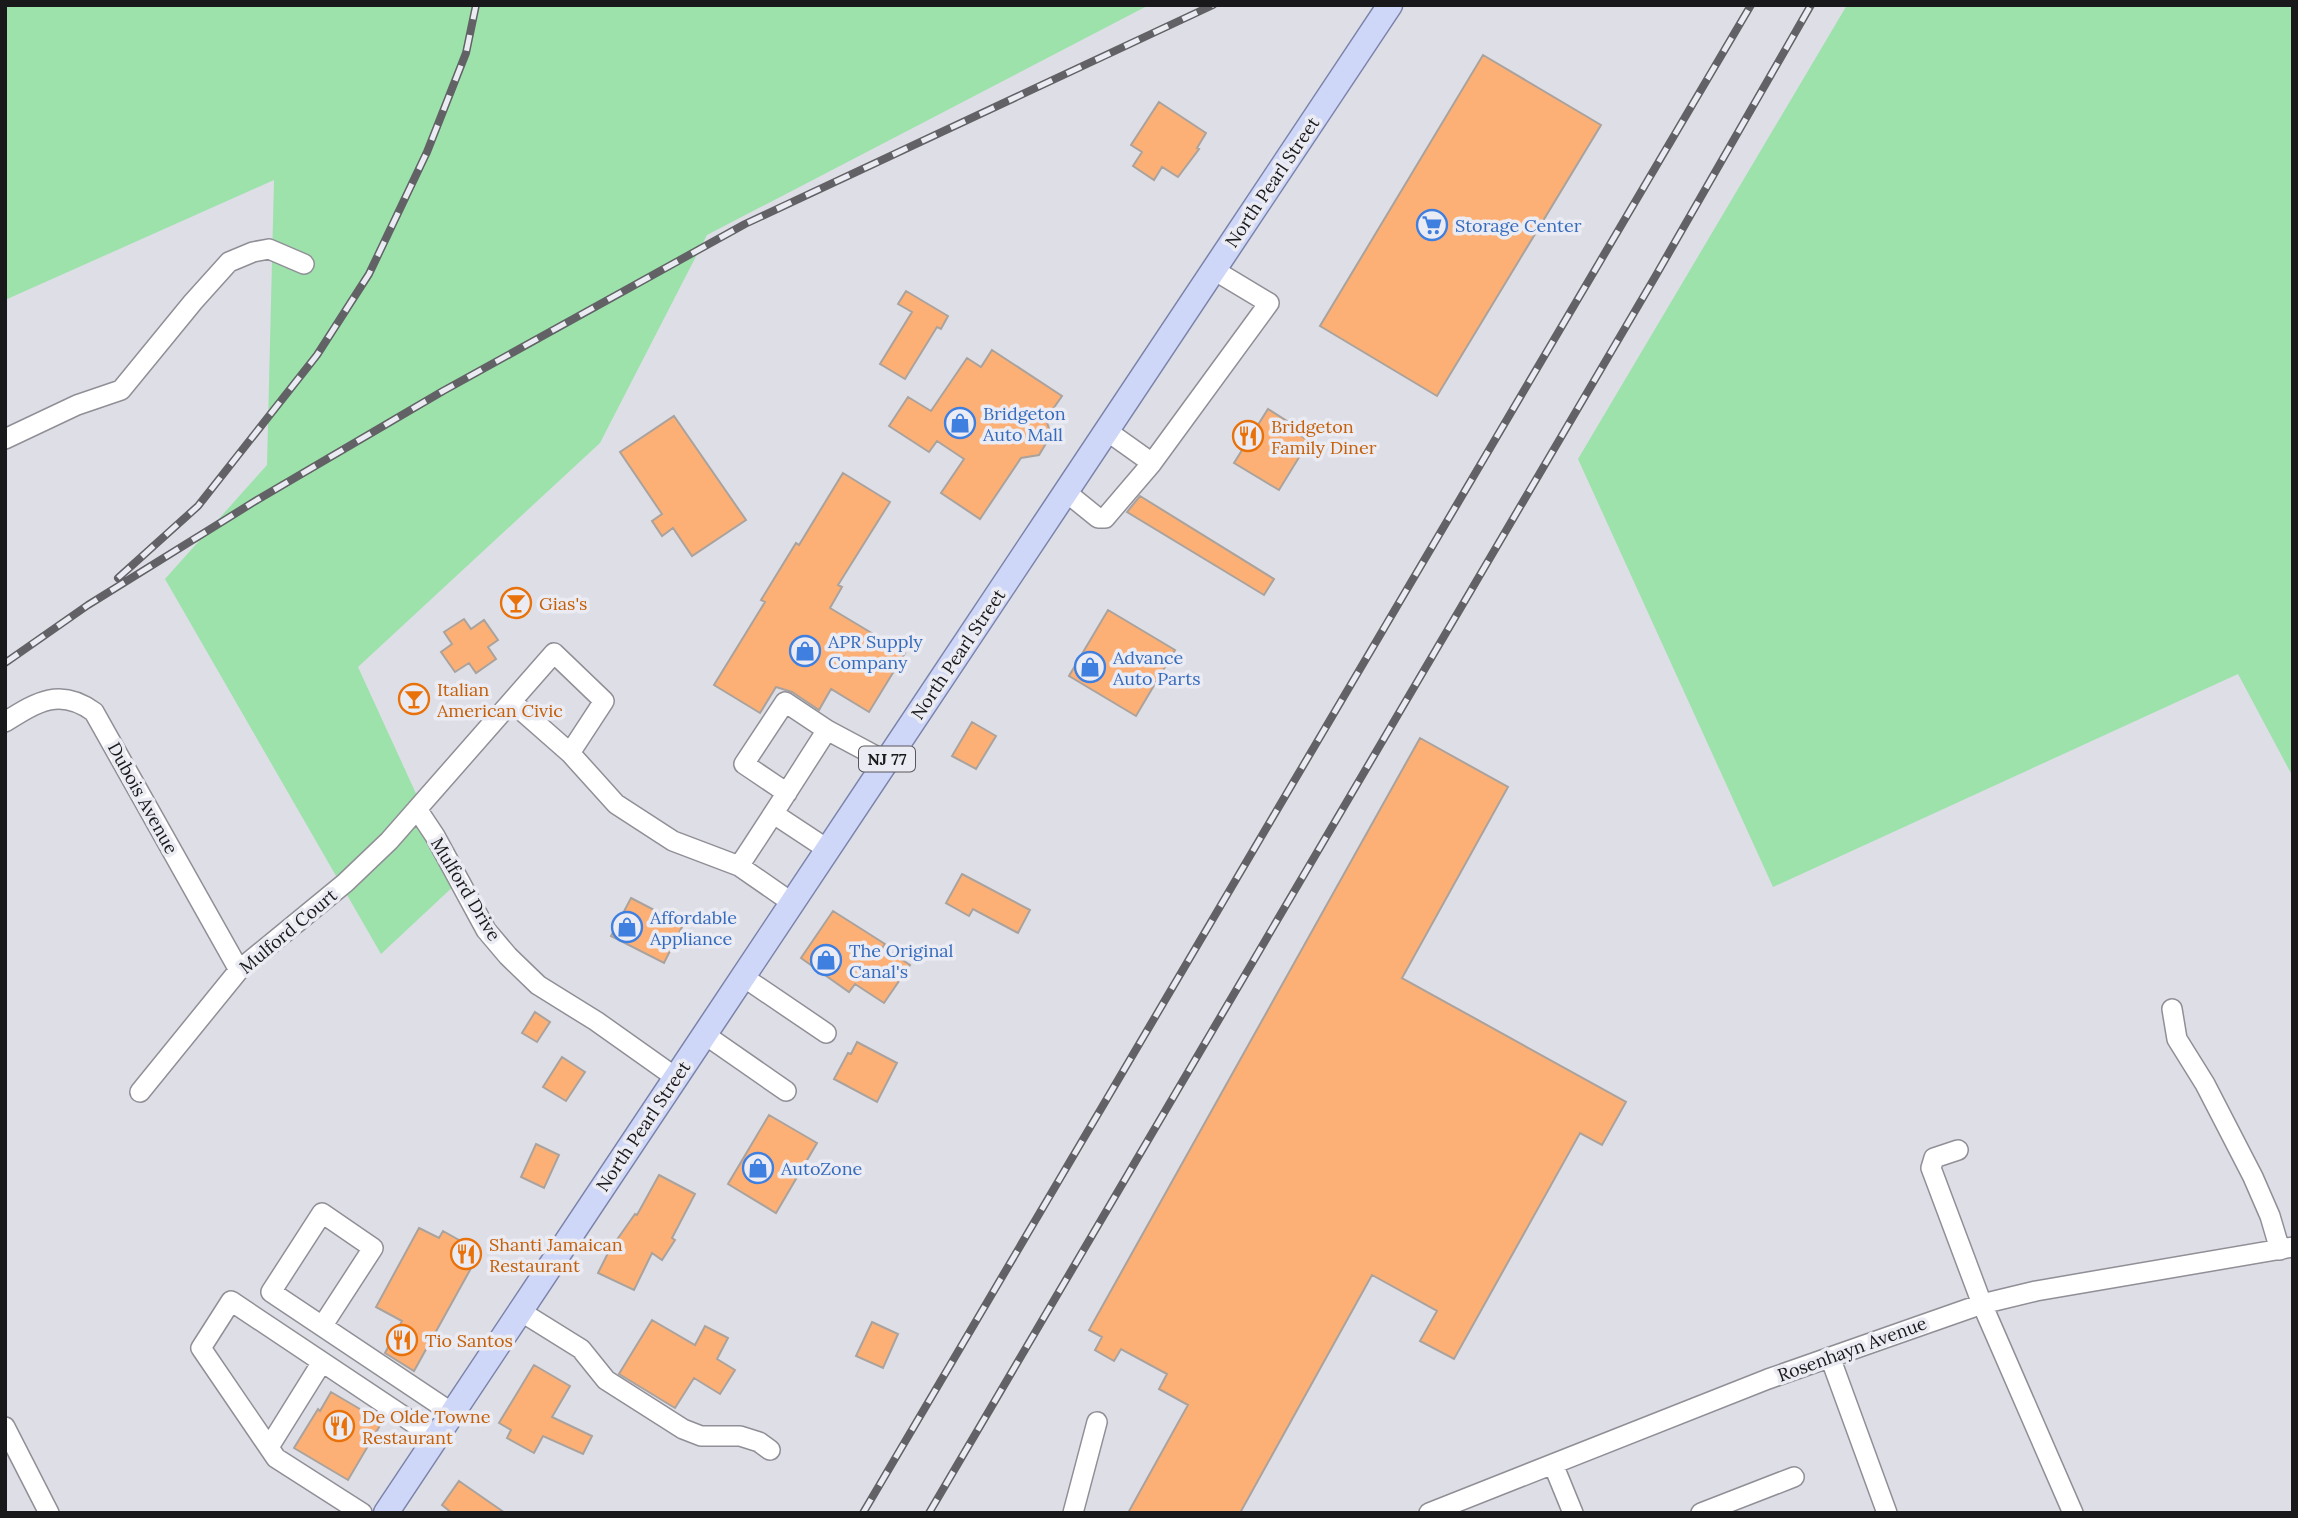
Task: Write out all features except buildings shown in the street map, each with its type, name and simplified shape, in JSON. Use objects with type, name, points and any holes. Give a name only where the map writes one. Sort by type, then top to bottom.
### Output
[{"type":"main road","name":"North Pearl Street","points":[[386,1513],[1390,5]]},
{"type":"street","points":[[5,439],[77,405],[121,390],[229,262],[269,249],[304,264]]},
{"type":"street","points":[[1066,492],[1098,518],[1105,518],[1152,463],[1269,303],[1214,270]]},
{"type":"street","points":[[1107,430],[1152,463]]},
{"type":"street","points":[[417,809],[554,653],[604,701],[570,753]]},
{"type":"street","name":"Dubois Avenue","points":[[5,722],[43,701],[56,698],[81,702],[94,712],[239,970]]},
{"type":"street","points":[[512,702],[570,753],[616,804],[673,841],[738,866],[792,902]]},
{"type":"street","points":[[787,793],[744,764],[785,702],[827,730],[885,761]]},
{"type":"street","points":[[738,866],[827,730]]},
{"type":"street","name":"Mulford Court","points":[[139,1092],[239,970],[345,883],[417,809]]},
{"type":"street","name":"Mulford Drive","points":[[417,809],[435,836],[486,930],[508,956],[538,985],[596,1021],[675,1077]]},
{"type":"street","points":[[774,814],[827,849]]},
{"type":"street","points":[[742,976],[826,1033]]},
{"type":"street","points":[[2172,1009],[2177,1039],[2205,1084],[2287,1249]]},
{"type":"street","points":[[704,1034],[786,1091]]},
{"type":"street","points":[[1958,1150],[1934,1158],[1931,1168],[1982,1304],[2073,1513]]},
{"type":"street","points":[[323,1325],[373,1248],[322,1213],[271,1292],[452,1413]]},
{"type":"street","name":"Rosenhayn Avenue","points":[[1429,1513],[1830,1357],[1982,1304],[2036,1292],[2287,1249]]},
{"type":"street","points":[[362,1513],[276,1458],[201,1348],[232,1301],[436,1438]]},
{"type":"street","points":[[520,1311],[582,1349],[606,1380],[683,1429],[701,1436],[740,1436],[759,1442],[770,1450]]},
{"type":"street","points":[[1830,1357],[1887,1513]]},
{"type":"street","points":[[269,1447],[322,1362]]},
{"type":"street","points":[[1073,1513],[1097,1422]]},
{"type":"street","points":[[5,1427],[49,1513]]},
{"type":"street","points":[[1553,1464],[1573,1513]]},
{"type":"street","points":[[1701,1513],[1794,1477]]},
{"type":"green space","points":[[5,5],[1149,5],[707,235],[600,443],[358,667],[457,883],[381,954],[165,579],[267,465],[274,180],[5,300]]},
{"type":"green space","points":[[1847,5],[2293,5],[2293,777],[2238,674],[1773,887],[1578,459]]},
{"type":"railway","points":[[118,578],[198,506],[317,355],[369,274],[427,152],[466,53],[476,5]]},
{"type":"railway","points":[[5,663],[88,605],[257,500],[443,391],[745,224],[1213,5]]},
{"type":"railway","points":[[863,1513],[1751,5]]},
{"type":"railway","points":[[929,1513],[1655,277],[1811,5]]},
{"type":"place","name":"Storage Center","points":[[1432,225]]},
{"type":"place","name":"Bridgeton Auto Mall","points":[[960,423]]},
{"type":"place","name":"Bridgeton Family Diner","points":[[1248,436]]},
{"type":"place","name":"Gias's","points":[[516,603]]},
{"type":"place","name":"APR Supply Company","points":[[805,651]]},
{"type":"place","name":"Advance Auto Parts","points":[[1090,667]]},
{"type":"place","name":"Italian American Civic","points":[[414,699]]},
{"type":"place","name":"Affordable Appliance","points":[[627,927]]},
{"type":"place","name":"The Original Canal's","points":[[826,960]]},
{"type":"place","name":"AutoZone","points":[[758,1168]]},
{"type":"place","name":"Shanti Jamaican Restaurant","points":[[466,1254]]},
{"type":"place","name":"Tio Santos","points":[[402,1340]]},
{"type":"place","name":"De Olde Towne Restaurant","points":[[339,1426]]}]
